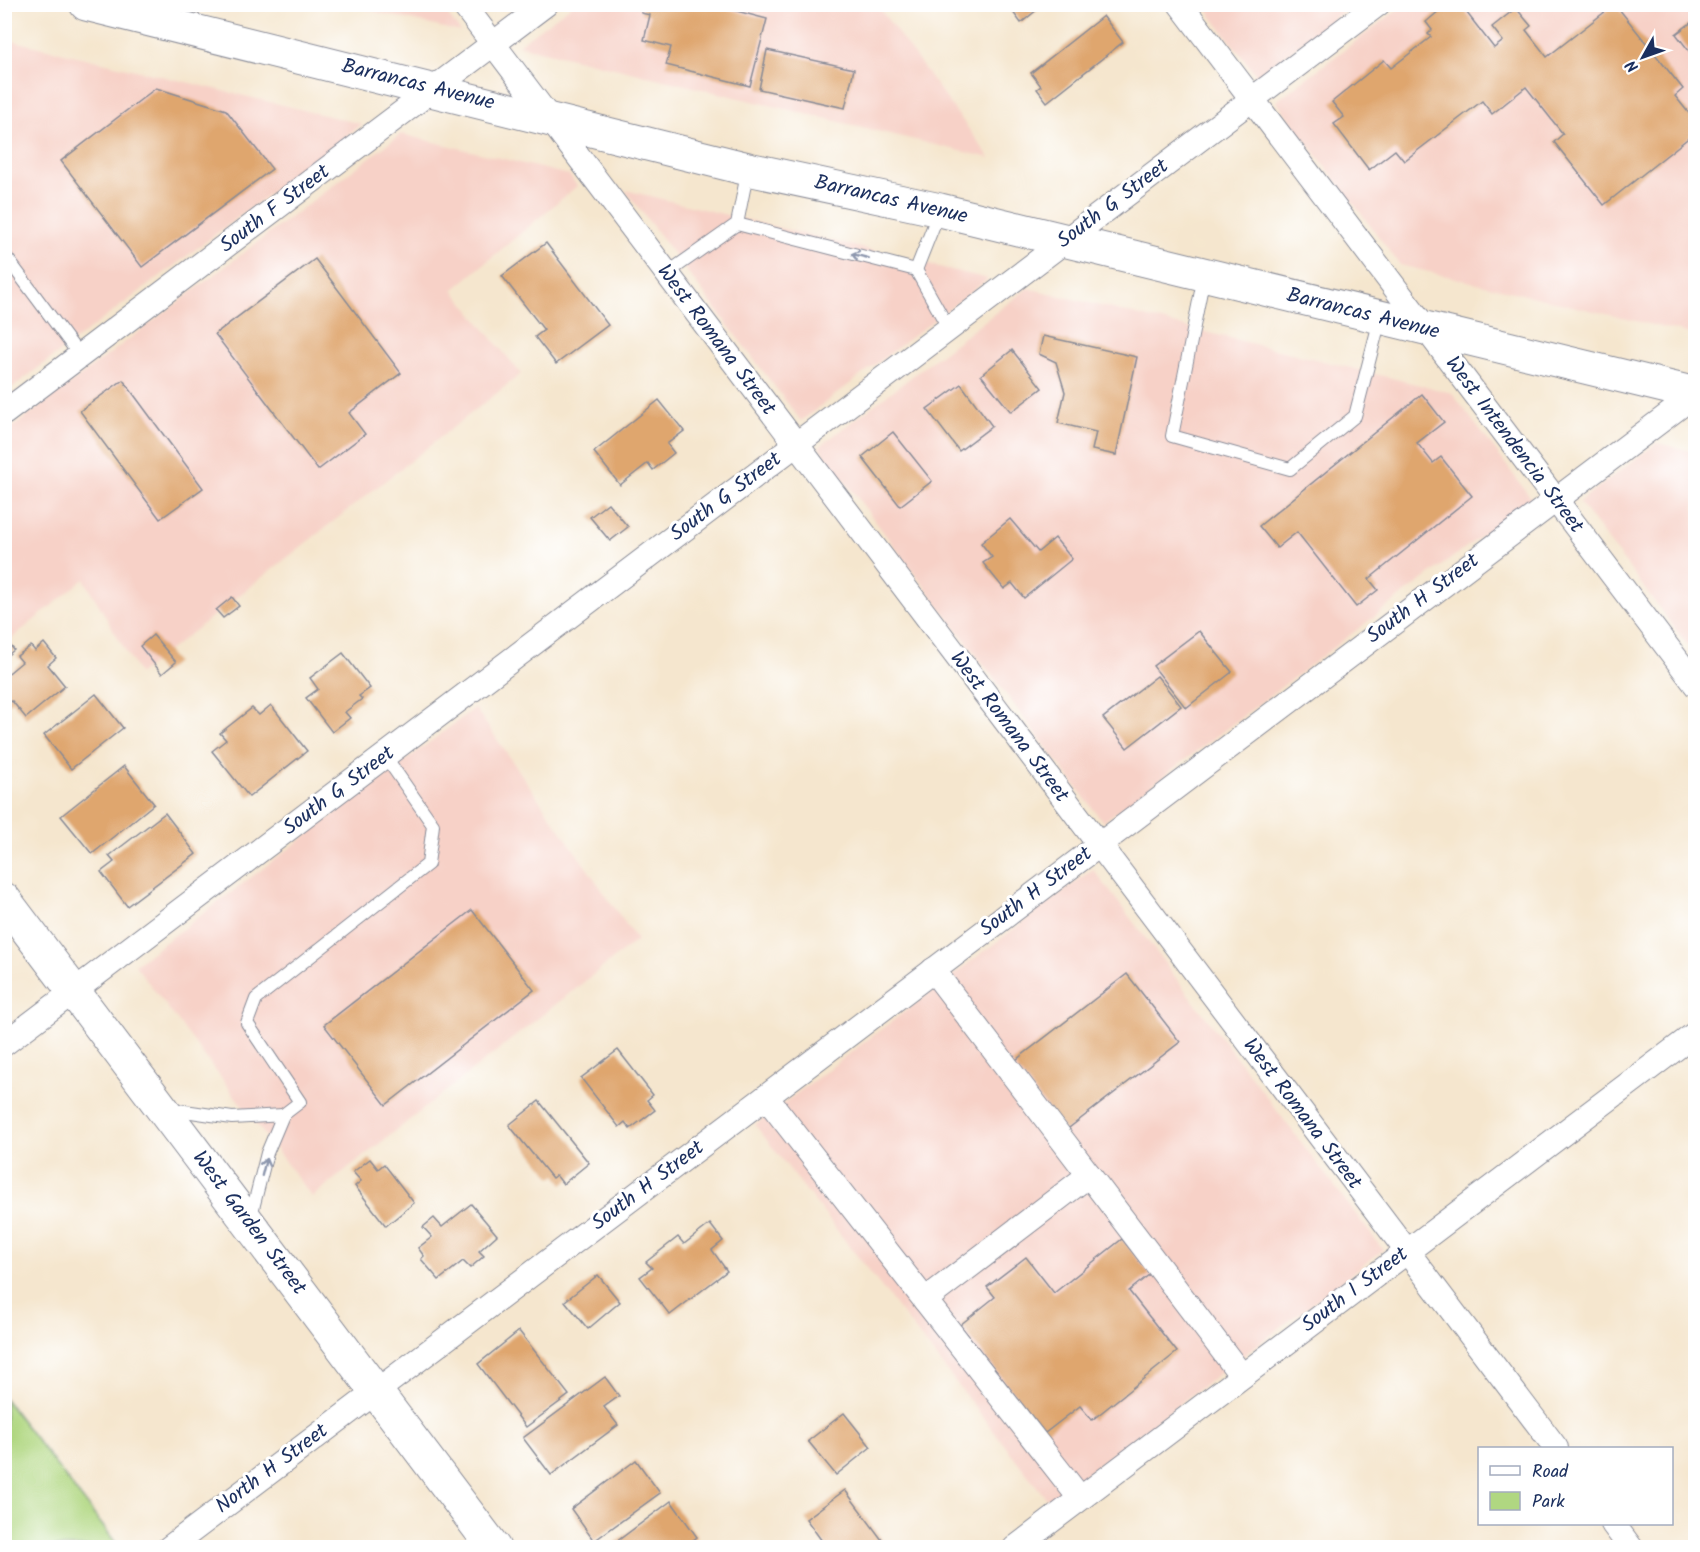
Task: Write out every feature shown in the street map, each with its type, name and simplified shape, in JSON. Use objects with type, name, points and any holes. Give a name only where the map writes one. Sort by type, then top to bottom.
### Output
[{"type":"main road","name":"Barrancas Avenue","points":[[86,4],[548,117],[748,169],[940,210],[1695,394]]},
{"type":"main road","name":"West Garden Street","points":[[4,898],[494,1548]]},
{"type":"street","name":"West Romana Street","points":[[463,4],[1554,1447]]},
{"type":"street","name":"South F Street","points":[[4,413],[546,4]]},
{"type":"street","name":"West Intendencia Street","points":[[1180,4],[1695,685]]},
{"type":"street","name":"South G Street","points":[[4,1044],[1378,4]]},
{"type":"street","name":"South H Street","points":[[376,1392],[1695,394]]},
{"type":"street","points":[[933,970],[1242,1376]]},
{"type":"street","name":"South I Street","points":[[1015,1548],[1695,1033]]},
{"type":"street","points":[[766,1096],[1080,1498]]},
{"type":"street","points":[[925,1300],[1089,1175]]},
{"type":"street","name":"North H Street","points":[[169,1548],[376,1392]]},
{"type":"street","points":[[1614,1525],[1631,1548]]},
{"type":"lane","points":[[666,274],[737,224],[748,169]]},
{"type":"lane","points":[[916,270],[940,210]]},
{"type":"lane","points":[[737,224],[916,270],[949,329]]},
{"type":"lane","points":[[4,254],[80,356]]},
{"type":"lane","points":[[1204,275],[1172,436],[1290,469],[1355,416],[1380,318]]},
{"type":"lane","points":[[249,1224],[267,1153],[283,1115],[300,1102],[247,1023],[256,999],[428,864],[433,825],[385,756]]},
{"type":"lane","points":[[162,1107],[232,1118],[283,1115]]},
{"type":"shaded area","points":[[347,5],[440,5],[461,32]]},
{"type":"shaded area","points":[[572,5],[877,5],[990,158],[518,45]]},
{"type":"shaded area","points":[[1203,5],[1352,5],[1257,76]]},
{"type":"shaded area","points":[[1404,5],[1695,5],[1695,335],[1400,265],[1276,101]]},
{"type":"shaded area","points":[[5,39],[362,124],[5,393]]},
{"type":"shaded area","points":[[401,134],[569,175],[577,186],[453,290],[521,374],[139,674],[84,579],[5,644],[5,433]]},
{"type":"shaded area","points":[[625,190],[988,279],[801,421]]},
{"type":"shaded area","points":[[1028,288],[1452,393],[1531,498],[1103,822],[819,447]]},
{"type":"shaded area","points":[[1657,443],[1695,452],[1695,655],[1579,502]]},
{"type":"shaded area","points":[[475,708],[637,940],[312,1197],[135,965]]},
{"type":"shaded area","points":[[1093,869],[1383,1250],[1049,1502],[755,1125]]},
{"type":"green space","points":[[5,1399],[119,1547],[5,1547]]},
{"type":"building","points":[[643,4],[710,4],[767,19],[750,86],[666,65],[671,47],[644,40],[650,15],[641,13]]},
{"type":"building","points":[[1007,4],[1044,4],[1021,23]]},
{"type":"building","points":[[1447,4],[1460,4],[1494,48],[1503,41],[1492,27],[1516,8],[1531,26],[1526,30],[1547,57],[1615,4],[1683,89],[1675,96],[1696,122],[1696,132],[1604,205],[1554,142],[1563,134],[1526,87],[1492,114],[1482,101],[1404,161],[1395,150],[1369,170],[1334,124],[1344,117],[1332,102],[1384,60],[1391,68],[1431,37],[1428,34],[1432,30],[1426,22]]},
{"type":"building","points":[[1103,16],[1123,42],[1047,102],[1037,89],[1041,86],[1031,73]]},
{"type":"building","points":[[1696,19],[1696,60],[1676,34]]},
{"type":"building","points":[[767,50],[854,69],[845,108],[759,89]]},
{"type":"building","points":[[156,88],[226,110],[272,169],[142,267],[61,161]]},
{"type":"building","points":[[546,243],[608,325],[556,364],[535,337],[544,330],[502,276]]},
{"type":"building","points":[[315,259],[401,373],[349,413],[365,434],[318,470],[215,334]]},
{"type":"building","points":[[1043,336],[1137,357],[1116,455],[1092,450],[1096,432],[1058,423],[1065,392],[1056,362],[1039,354]]},
{"type":"building","points":[[1012,350],[1042,388],[1011,412],[981,375]]},
{"type":"building","points":[[123,380],[203,488],[160,519],[80,411]]},
{"type":"building","points":[[961,384],[992,426],[959,451],[927,409]]},
{"type":"building","points":[[1422,394],[1444,422],[1417,443],[1433,463],[1441,457],[1472,496],[1369,579],[1378,590],[1356,607],[1297,532],[1277,548],[1259,526]]},
{"type":"building","points":[[659,400],[684,431],[667,444],[674,453],[653,470],[648,463],[620,485],[594,452]]},
{"type":"building","points":[[893,432],[932,481],[900,506],[862,457]]},
{"type":"building","points":[[608,503],[628,527],[610,541],[590,517]]},
{"type":"building","points":[[1010,519],[1038,552],[1055,538],[1072,559],[1024,598],[1012,583],[1004,589],[983,563],[992,557],[981,543]]},
{"type":"building","points":[[232,597],[239,606],[223,618],[216,610]]},
{"type":"building","points":[[1199,631],[1232,672],[1186,708],[1153,666]]},
{"type":"building","points":[[153,635],[176,662],[162,674],[140,646]]},
{"type":"building","points":[[4,638],[14,650],[4,658]]},
{"type":"building","points":[[44,643],[56,658],[48,665],[65,686],[26,718],[12,701],[4,705],[4,677],[22,662],[17,656],[31,646],[35,651]]},
{"type":"building","points":[[343,653],[370,688],[359,696],[362,699],[345,712],[350,718],[332,732],[306,698],[318,689],[310,678]]},
{"type":"building","points":[[1157,676],[1181,706],[1127,748],[1103,718]]},
{"type":"building","points":[[96,694],[123,728],[71,769],[44,735]]},
{"type":"building","points":[[271,705],[307,751],[249,797],[212,751],[226,740],[220,733],[252,708],[259,715]]},
{"type":"building","points":[[124,766],[154,804],[92,854],[61,816]]},
{"type":"building","points":[[165,813],[196,854],[127,906],[101,872],[114,862],[109,856]]},
{"type":"building","points":[[472,910],[534,990],[386,1105],[324,1025]]},
{"type":"building","points":[[1127,974],[1180,1042],[1065,1131],[1012,1063]]},
{"type":"building","points":[[618,1050],[653,1095],[647,1100],[655,1110],[630,1129],[625,1122],[619,1127],[581,1078]]},
{"type":"building","points":[[539,1101],[589,1163],[563,1184],[556,1175],[552,1178],[509,1125]]},
{"type":"building","points":[[370,1159],[378,1169],[384,1164],[414,1203],[386,1226],[355,1186],[361,1181],[353,1172]]},
{"type":"building","points":[[471,1204],[497,1235],[479,1251],[484,1256],[470,1268],[463,1261],[439,1280],[421,1259],[424,1256],[418,1248],[432,1237],[423,1227],[434,1218],[442,1227]]},
{"type":"building","points":[[710,1224],[723,1241],[712,1250],[727,1271],[670,1315],[640,1277],[652,1268],[646,1262],[678,1237],[684,1244]]},
{"type":"building","points":[[1122,1239],[1150,1274],[1129,1291],[1177,1352],[1092,1420],[1080,1406],[1045,1433],[960,1325],[995,1297],[987,1287],[1026,1257],[1054,1293]]},
{"type":"building","points":[[598,1275],[620,1302],[588,1329],[565,1301]]},
{"type":"building","points":[[519,1331],[569,1395],[526,1427],[478,1364]]},
{"type":"building","points":[[605,1377],[619,1396],[604,1407],[618,1425],[551,1475],[523,1438]]},
{"type":"building","points":[[844,1413],[871,1447],[836,1475],[808,1441]]},
{"type":"building","points":[[636,1460],[660,1493],[594,1541],[571,1509]]},
{"type":"building","points":[[845,1490],[888,1548],[827,1548],[806,1519]]},
{"type":"building","points":[[671,1501],[697,1537],[683,1548],[608,1548]]}]
